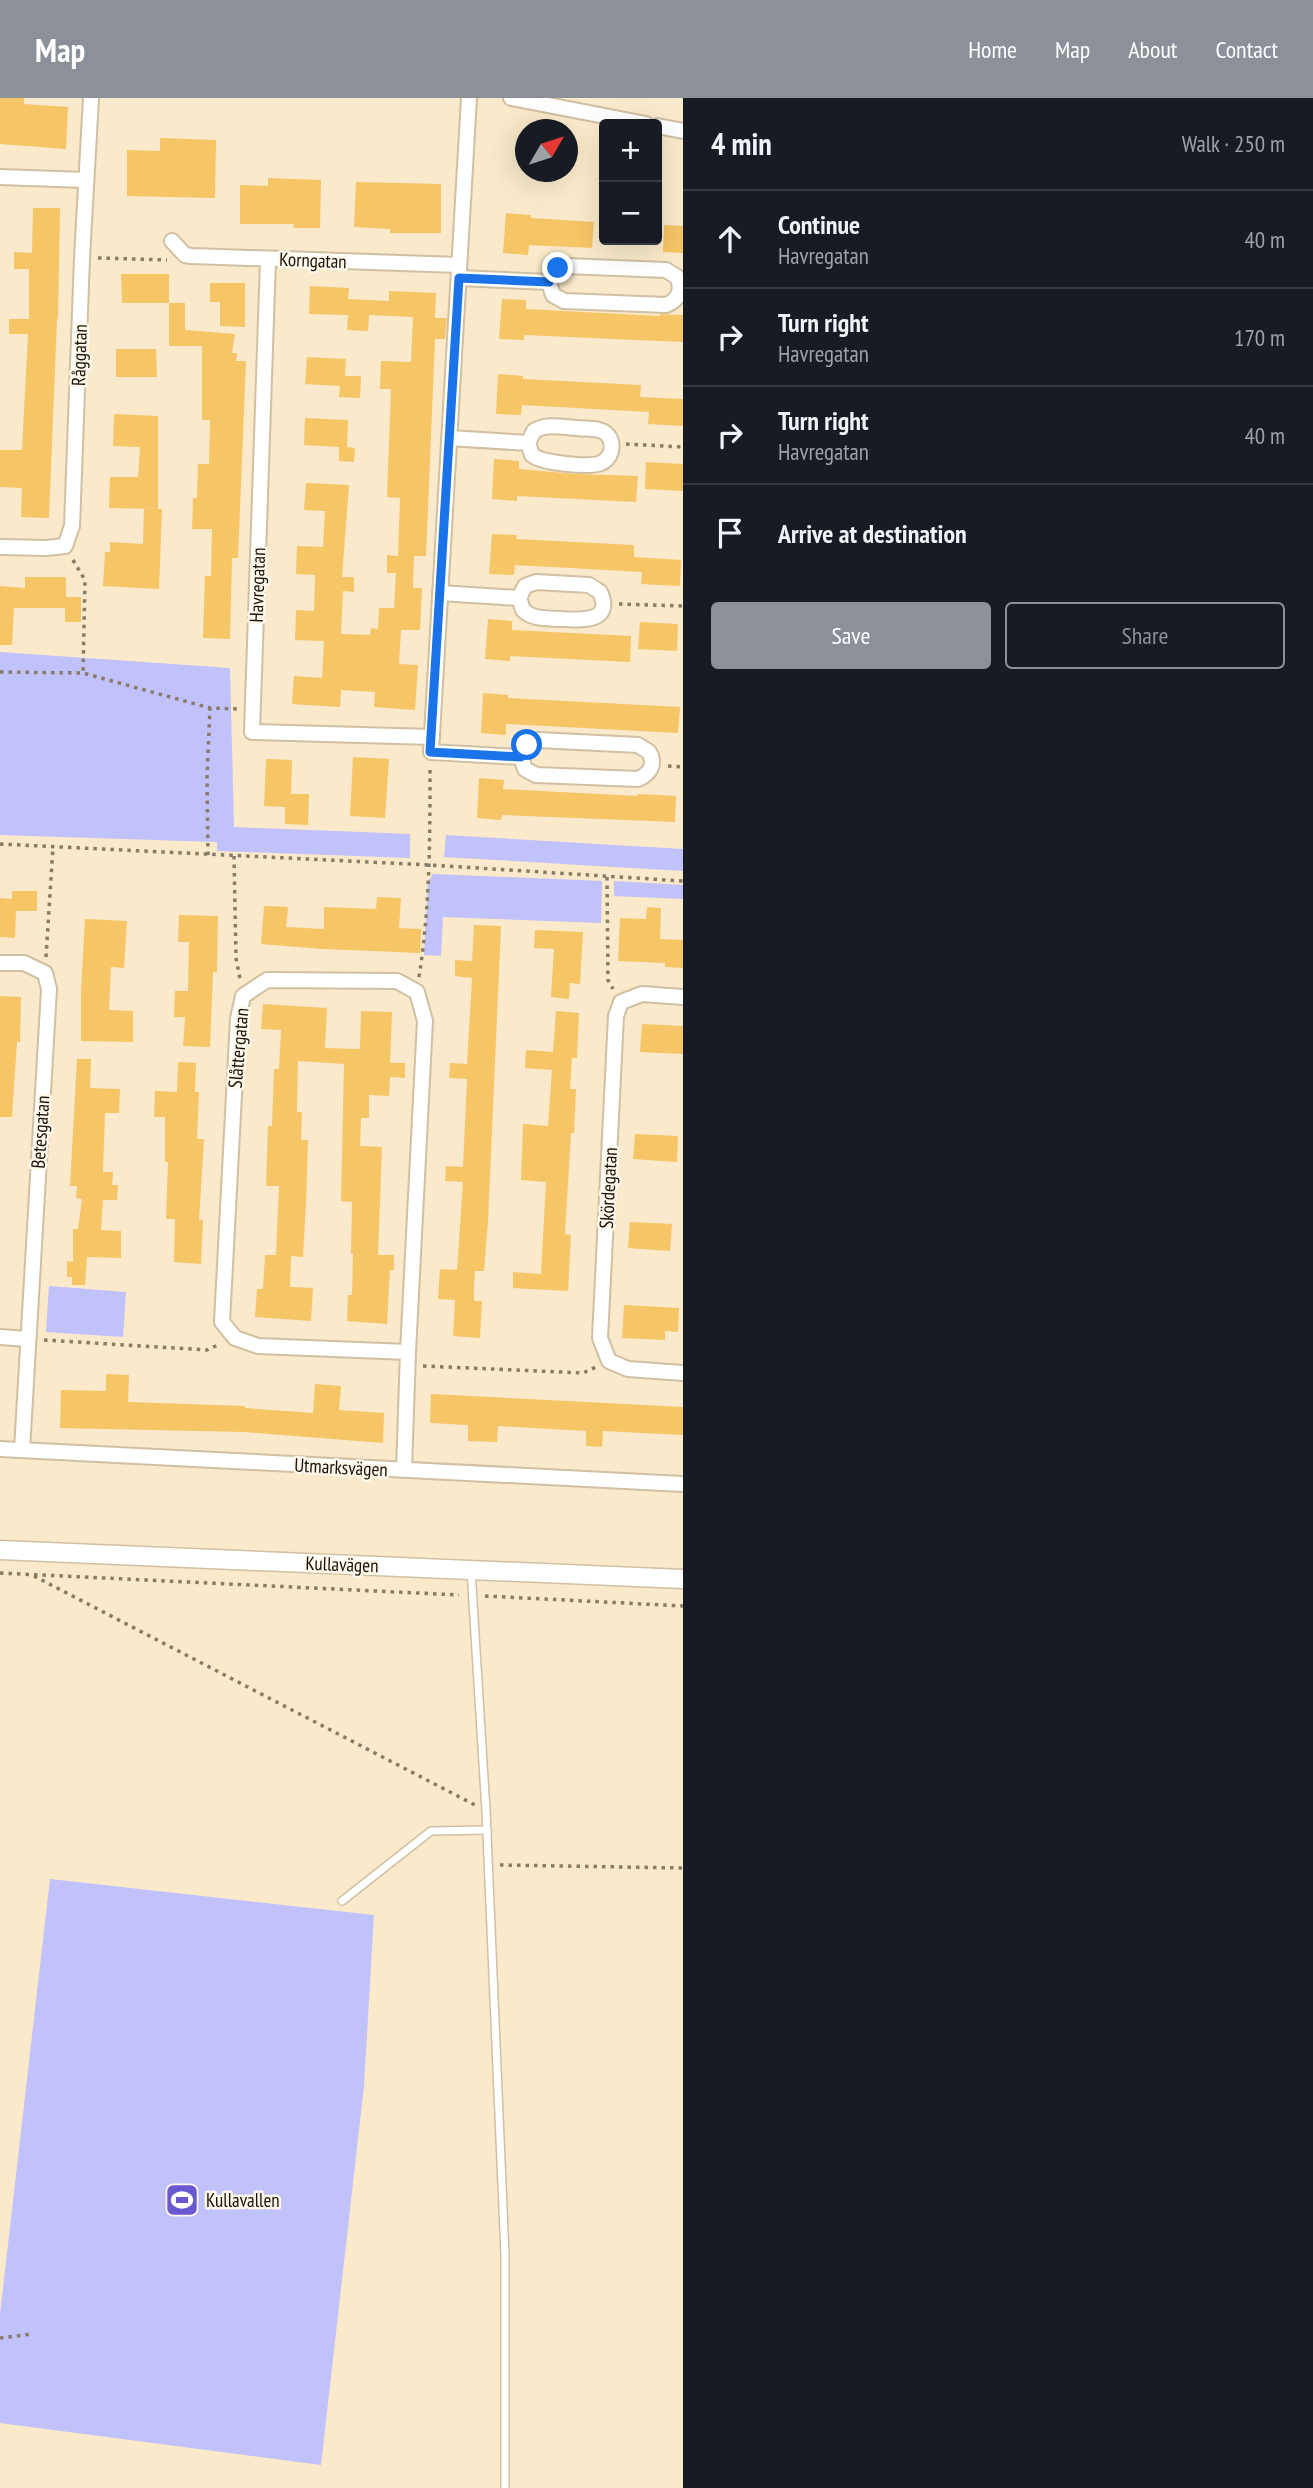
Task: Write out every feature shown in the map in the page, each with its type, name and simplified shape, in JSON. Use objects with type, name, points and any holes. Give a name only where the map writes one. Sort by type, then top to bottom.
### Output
[{"type":"street","name":"Råggatan","points":[[65,545],[72,526],[91,98]]},
{"type":"street","points":[[431,745],[469,98]]},
{"type":"street","points":[[511,98],[620,119]]},
{"type":"street","points":[[662,127],[683,131]]},
{"type":"street","points":[[0,177],[86,180]]},
{"type":"street","name":"Korngatan","points":[[176,246],[191,256],[459,271]]},
{"type":"street","name":"Havregatan","points":[[253,710],[268,259]]},
{"type":"street","points":[[566,266],[667,270],[676,275],[680,289],[676,299],[666,305],[564,301],[553,295],[549,282],[554,271],[566,266]]},
{"type":"street","points":[[459,271],[549,282]]},
{"type":"street","points":[[545,426],[599,430],[607,435],[612,443],[608,458],[593,464],[542,461],[532,455],[528,443],[534,431],[545,426]]},
{"type":"street","points":[[449,438],[528,443]]},
{"type":"street","points":[[0,547],[46,548],[65,545]]},
{"type":"street","points":[[532,583],[589,585],[600,592],[603,604],[599,614],[592,618],[530,616],[521,608],[519,598],[522,589],[532,583]]},
{"type":"street","points":[[440,593],[519,598]]},
{"type":"street","points":[[253,710],[253,732],[431,745],[521,757]]},
{"type":"street","points":[[538,740],[638,745],[648,750],[652,763],[648,773],[638,779],[550,776],[528,772],[523,767],[521,757],[527,745],[538,740]]},
{"type":"street","points":[[0,963],[24,963],[45,973]]},
{"type":"street","name":"Betesgatan","points":[[22,1450],[49,989],[45,973]]},
{"type":"street","name":"Slåttergatan","points":[[234,1338],[222,1322],[238,1019],[243,996],[267,980],[397,981],[417,992]]},
{"type":"street","points":[[404,1470],[425,1021],[417,992]]},
{"type":"street","points":[[621,1002],[642,994],[683,996]]},
{"type":"street","name":"Skördegatan","points":[[609,1361],[600,1338],[616,1016],[621,1002]]},
{"type":"street","points":[[0,1337],[27,1339]]},
{"type":"street","points":[[234,1338],[258,1346],[408,1359]]},
{"type":"street","points":[[609,1361],[628,1369],[683,1373]]},
{"type":"street","name":"Utmarksvägen","points":[[0,1449],[683,1483]]},
{"type":"street","name":"Kullavägen","points":[[0,1550],[683,1579]]},
{"type":"lane","points":[[471,1570],[487,1830],[505,2255],[505,2488]]},
{"type":"lane","points":[[342,1902],[431,1831],[487,1830]]},
{"type":"path","points":[[82,258],[162,260],[170,258],[176,246]]},
{"type":"path","points":[[612,443],[683,447]]},
{"type":"path","points":[[65,545],[85,580],[83,673]]},
{"type":"path","points":[[603,604],[683,606]]},
{"type":"path","points":[[0,672],[83,673],[210,708],[253,710]]},
{"type":"path","points":[[208,855],[210,708]]},
{"type":"path","points":[[417,992],[424,947],[430,865],[431,745]]},
{"type":"path","points":[[0,844],[430,865],[683,881]]},
{"type":"path","points":[[45,973],[53,847]]},
{"type":"path","points":[[234,856],[236,958],[243,996]]},
{"type":"path","points":[[607,877],[608,980],[621,1002]]},
{"type":"path","points":[[27,1339],[206,1350],[234,1338]]},
{"type":"path","points":[[408,1359],[583,1373],[609,1361]]},
{"type":"path","points":[[0,1573],[683,1606]]},
{"type":"path","points":[[31,1574],[486,1811]]},
{"type":"path","points":[[488,1865],[683,1868]]},
{"type":"path","points":[[0,2338],[32,2333]]},
{"type":"shaded area","points":[[0,652],[230,668],[234,827],[410,834],[410,858],[217,851],[217,842],[0,835]]},
{"type":"shaded area","points":[[446,835],[683,849],[683,871],[444,857]]},
{"type":"shaded area","points":[[433,874],[602,881],[601,923],[443,917],[441,956],[424,955],[428,882]]},
{"type":"shaded area","points":[[614,881],[683,885],[683,899],[614,896]]},
{"type":"shaded area","points":[[49,1286],[126,1292],[123,1337],[46,1332]]},
{"type":"shaded area","name":"Kullavallen","points":[[50,1879],[374,1915],[364,2086],[321,2465],[0,2423],[0,2314]]},
{"type":"building","points":[[0,98],[24,98],[24,104],[68,107],[66,149],[0,144]]},
{"type":"building","points":[[160,138],[216,140],[215,198],[127,196],[127,150],[160,151]]},
{"type":"building","points":[[268,178],[321,180],[320,228],[293,228],[294,224],[240,224],[240,185],[268,186]]},
{"type":"building","points":[[356,182],[441,184],[441,233],[390,233],[390,229],[354,227]]},
{"type":"building","points":[[33,208],[60,208],[49,518],[21,517],[22,488],[0,487],[0,450],[22,450],[28,334],[9,334],[9,319],[29,319],[29,269],[14,269],[14,252],[32,253]]},
{"type":"building","points":[[506,213],[531,215],[531,218],[594,222],[592,248],[529,245],[528,255],[503,253]]},
{"type":"building","points":[[664,225],[683,226],[683,253],[663,252]]},
{"type":"building","points":[[121,274],[169,274],[169,303],[122,303]]},
{"type":"building","points":[[210,283],[245,283],[245,327],[220,326],[220,302],[210,302]]},
{"type":"building","points":[[310,286],[349,288],[348,299],[389,301],[389,291],[436,293],[435,318],[447,318],[445,339],[435,339],[426,556],[414,556],[413,588],[422,588],[420,630],[401,630],[399,664],[418,665],[415,710],[374,707],[375,692],[341,690],[340,707],[292,704],[294,676],[322,678],[324,641],[295,640],[296,610],[314,611],[315,575],[296,574],[297,546],[323,547],[325,511],[304,510],[306,483],[349,485],[342,577],[354,577],[354,592],[343,591],[341,634],[370,635],[371,628],[378,629],[379,608],[394,608],[396,573],[387,573],[387,555],[398,556],[400,498],[387,497],[391,389],[380,389],[381,361],[411,362],[413,317],[369,315],[368,331],[347,330],[348,315],[309,314]]},
{"type":"building","points":[[502,299],[526,300],[526,309],[683,315],[683,342],[524,335],[524,340],[499,339]]},
{"type":"building","points":[[169,303],[185,303],[185,330],[235,334],[232,353],[237,353],[236,361],[246,361],[238,558],[232,558],[230,639],[203,638],[205,576],[211,576],[212,529],[192,529],[193,498],[197,498],[198,464],[209,464],[210,420],[202,420],[202,346],[169,346]]},
{"type":"building","points":[[116,349],[156,349],[157,377],[116,377]]},
{"type":"building","points":[[307,357],[346,359],[345,376],[361,376],[360,398],[339,397],[340,386],[305,384]]},
{"type":"building","points":[[498,374],[523,376],[523,379],[641,385],[640,397],[683,399],[683,426],[648,424],[649,412],[522,405],[521,415],[496,414]]},
{"type":"building","points":[[114,414],[158,416],[158,509],[109,508],[110,477],[138,477],[140,447],[113,446]]},
{"type":"building","points":[[305,418],[348,420],[347,447],[355,448],[354,462],[339,461],[339,447],[304,445]]},
{"type":"building","points":[[494,459],[519,461],[519,469],[638,476],[636,502],[517,496],[517,501],[492,499]]},
{"type":"building","points":[[646,462],[683,464],[683,491],[645,489]]},
{"type":"building","points":[[144,509],[162,509],[159,589],[103,586],[105,552],[110,552],[110,542],[143,544]]},
{"type":"building","points":[[492,534],[517,535],[516,539],[634,545],[634,557],[681,560],[680,586],[641,584],[642,572],[515,565],[514,575],[489,574]]},
{"type":"building","points":[[25,577],[66,577],[66,597],[81,597],[81,622],[65,622],[65,608],[14,608],[12,645],[0,645],[0,586],[25,588]]},
{"type":"building","points":[[488,619],[512,621],[512,630],[631,636],[630,662],[510,656],[510,661],[485,659]]},
{"type":"building","points":[[640,622],[678,624],[677,651],[638,649]]},
{"type":"building","points":[[483,693],[508,695],[508,698],[680,707],[678,733],[506,724],[506,735],[481,733]]},
{"type":"building","points":[[353,757],[389,759],[385,818],[350,816]]},
{"type":"building","points":[[266,759],[292,760],[291,794],[309,794],[308,825],[285,824],[285,807],[264,806]]},
{"type":"building","points":[[479,778],[504,780],[503,789],[676,796],[675,822],[502,815],[501,820],[477,818]]},
{"type":"building","points":[[12,891],[37,891],[37,911],[16,911],[15,938],[0,937],[0,898],[12,899]]},
{"type":"building","points":[[377,897],[401,898],[399,928],[421,929],[420,953],[261,944],[264,906],[288,907],[286,927],[324,929],[324,907],[376,909]]},
{"type":"building","points":[[647,907],[661,908],[660,939],[683,940],[683,968],[665,967],[665,963],[618,961],[620,918],[646,919]]},
{"type":"building","points":[[179,915],[218,916],[217,972],[213,972],[210,1047],[183,1046],[185,1017],[174,1017],[175,991],[188,991],[189,942],[178,942]]},
{"type":"building","points":[[85,919],[127,921],[124,968],[111,967],[109,1010],[133,1011],[133,1042],[81,1041]]},
{"type":"building","points":[[474,925],[501,926],[488,1221],[484,1271],[475,1271],[474,1285],[474,1301],[482,1301],[480,1338],[453,1336],[455,1300],[438,1299],[440,1269],[457,1270],[463,1182],[445,1181],[446,1166],[463,1167],[467,1079],[449,1078],[450,1063],[467,1064],[472,978],[455,976],[455,960],[472,961]]},
{"type":"building","points":[[535,930],[583,932],[580,984],[570,983],[569,999],[551,997],[554,949],[534,948]]},
{"type":"building","points":[[0,996],[21,997],[20,1042],[17,1042],[12,1117],[0,1117]]},
{"type":"building","points":[[263,1004],[327,1008],[325,1048],[360,1049],[361,1011],[392,1012],[390,1063],[405,1063],[405,1078],[390,1077],[389,1096],[369,1095],[369,1118],[361,1118],[360,1146],[382,1147],[378,1255],[394,1255],[394,1270],[390,1270],[387,1324],[347,1321],[348,1295],[352,1295],[353,1254],[352,1202],[341,1201],[344,1064],[298,1061],[297,1112],[302,1112],[301,1140],[308,1140],[306,1203],[303,1257],[291,1256],[290,1287],[313,1288],[311,1321],[255,1317],[257,1289],[263,1289],[265,1255],[276,1255],[279,1186],[266,1186],[268,1126],[272,1126],[274,1069],[279,1069],[281,1030],[261,1029]]},
{"type":"building","points":[[556,1011],[579,1013],[577,1058],[572,1058],[570,1089],[576,1089],[565,1234],[571,1235],[568,1291],[513,1288],[513,1272],[541,1274],[546,1182],[521,1180],[523,1124],[548,1126],[552,1070],[525,1068],[526,1050],[553,1052]]},
{"type":"building","points":[[642,1024],[683,1026],[683,1054],[640,1052]]},
{"type":"building","points":[[77,1059],[91,1059],[90,1088],[120,1089],[119,1113],[105,1113],[103,1172],[113,1172],[112,1185],[118,1185],[117,1200],[103,1200],[101,1230],[121,1231],[121,1258],[87,1257],[85,1285],[72,1285],[72,1277],[67,1277],[67,1261],[73,1262],[73,1229],[78,1229],[82,1199],[76,1198],[77,1186],[70,1186]]},
{"type":"building","points":[[178,1062],[196,1063],[195,1092],[199,1092],[197,1139],[204,1139],[199,1220],[203,1220],[201,1264],[174,1262],[175,1219],[166,1219],[168,1162],[165,1162],[165,1117],[154,1117],[155,1091],[177,1092]]},
{"type":"building","points":[[635,1134],[678,1136],[677,1162],[633,1159]]},
{"type":"building","points":[[630,1222],[672,1224],[670,1251],[628,1248]]},
{"type":"building","points":[[624,1305],[679,1308],[678,1332],[665,1331],[665,1340],[622,1338]]},
{"type":"building","points":[[106,1374],[129,1375],[128,1402],[245,1406],[313,1413],[315,1384],[341,1386],[339,1410],[384,1413],[383,1443],[244,1432],[60,1428],[61,1390],[106,1391]]},
{"type":"building","points":[[431,1394],[683,1407],[683,1435],[603,1431],[602,1447],[586,1446],[586,1431],[498,1426],[497,1442],[468,1441],[468,1425],[430,1423]]},
{"type":"place","name":"Kullavallen","points":[[182,2200]]},
{"type":"route","points":[[527,745],[521,757],[430,752],[459,278],[549,282],[552,273],[558,268]]}]
